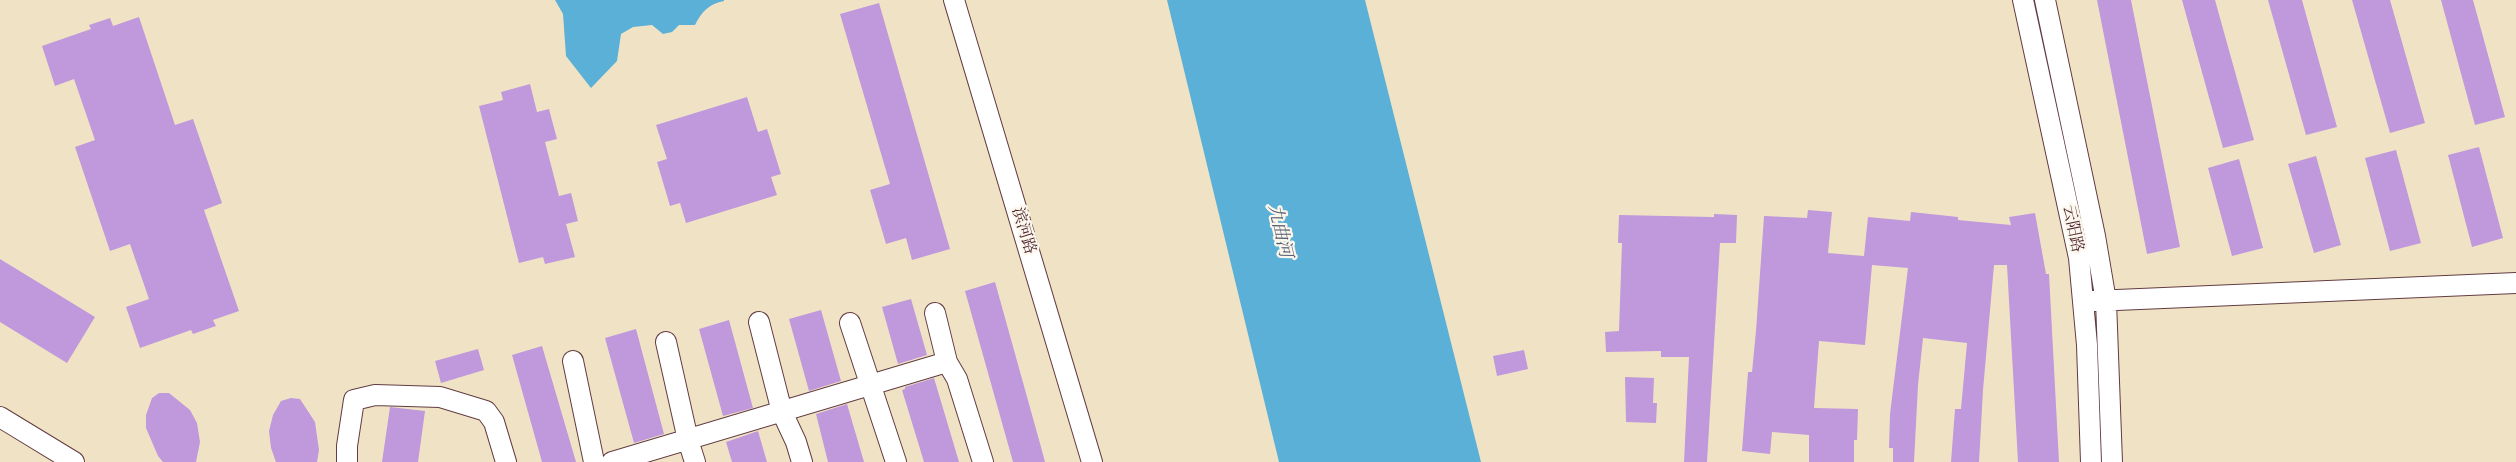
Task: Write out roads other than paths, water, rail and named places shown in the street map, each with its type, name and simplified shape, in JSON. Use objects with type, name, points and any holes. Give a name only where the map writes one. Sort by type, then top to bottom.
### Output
[{"type":"street","name":"滨河路","points":[[954,0],[1092,462]]},
{"type":"street","name":"云阳路","points":[[2023,0],[2079,258],[2084,302],[2091,462]]},
{"type":"street","name":"云阳路","points":[[2045,0],[2106,301],[2112,462]]},
{"type":"street","points":[[2084,302],[2516,283]]},
{"type":"street","points":[[935,313],[947,362],[957,379],[983,462]]},
{"type":"street","points":[[759,322],[782,412],[796,442],[802,462]]},
{"type":"street","points":[[850,323],[896,462]]},
{"type":"street","points":[[666,342],[688,440],[695,462]]},
{"type":"street","points":[[573,361],[594,462]]},
{"type":"street","points":[[612,462],[947,362]]},
{"type":"street","points":[[347,462],[354,400],[375,395],[440,397],[486,411],[494,422],[506,462]]},
{"type":"street","points":[[0,418],[74,462]]},
{"type":"water","points":[[555,0],[724,1],[706,9],[695,25],[679,25],[672,32],[663,34],[652,25],[633,27],[621,34],[617,61],[591,88],[566,56],[563,14]]},
{"type":"water","name":"九曲河","points":[[1167,0],[1365,0],[1481,462],[1279,462]]}]
